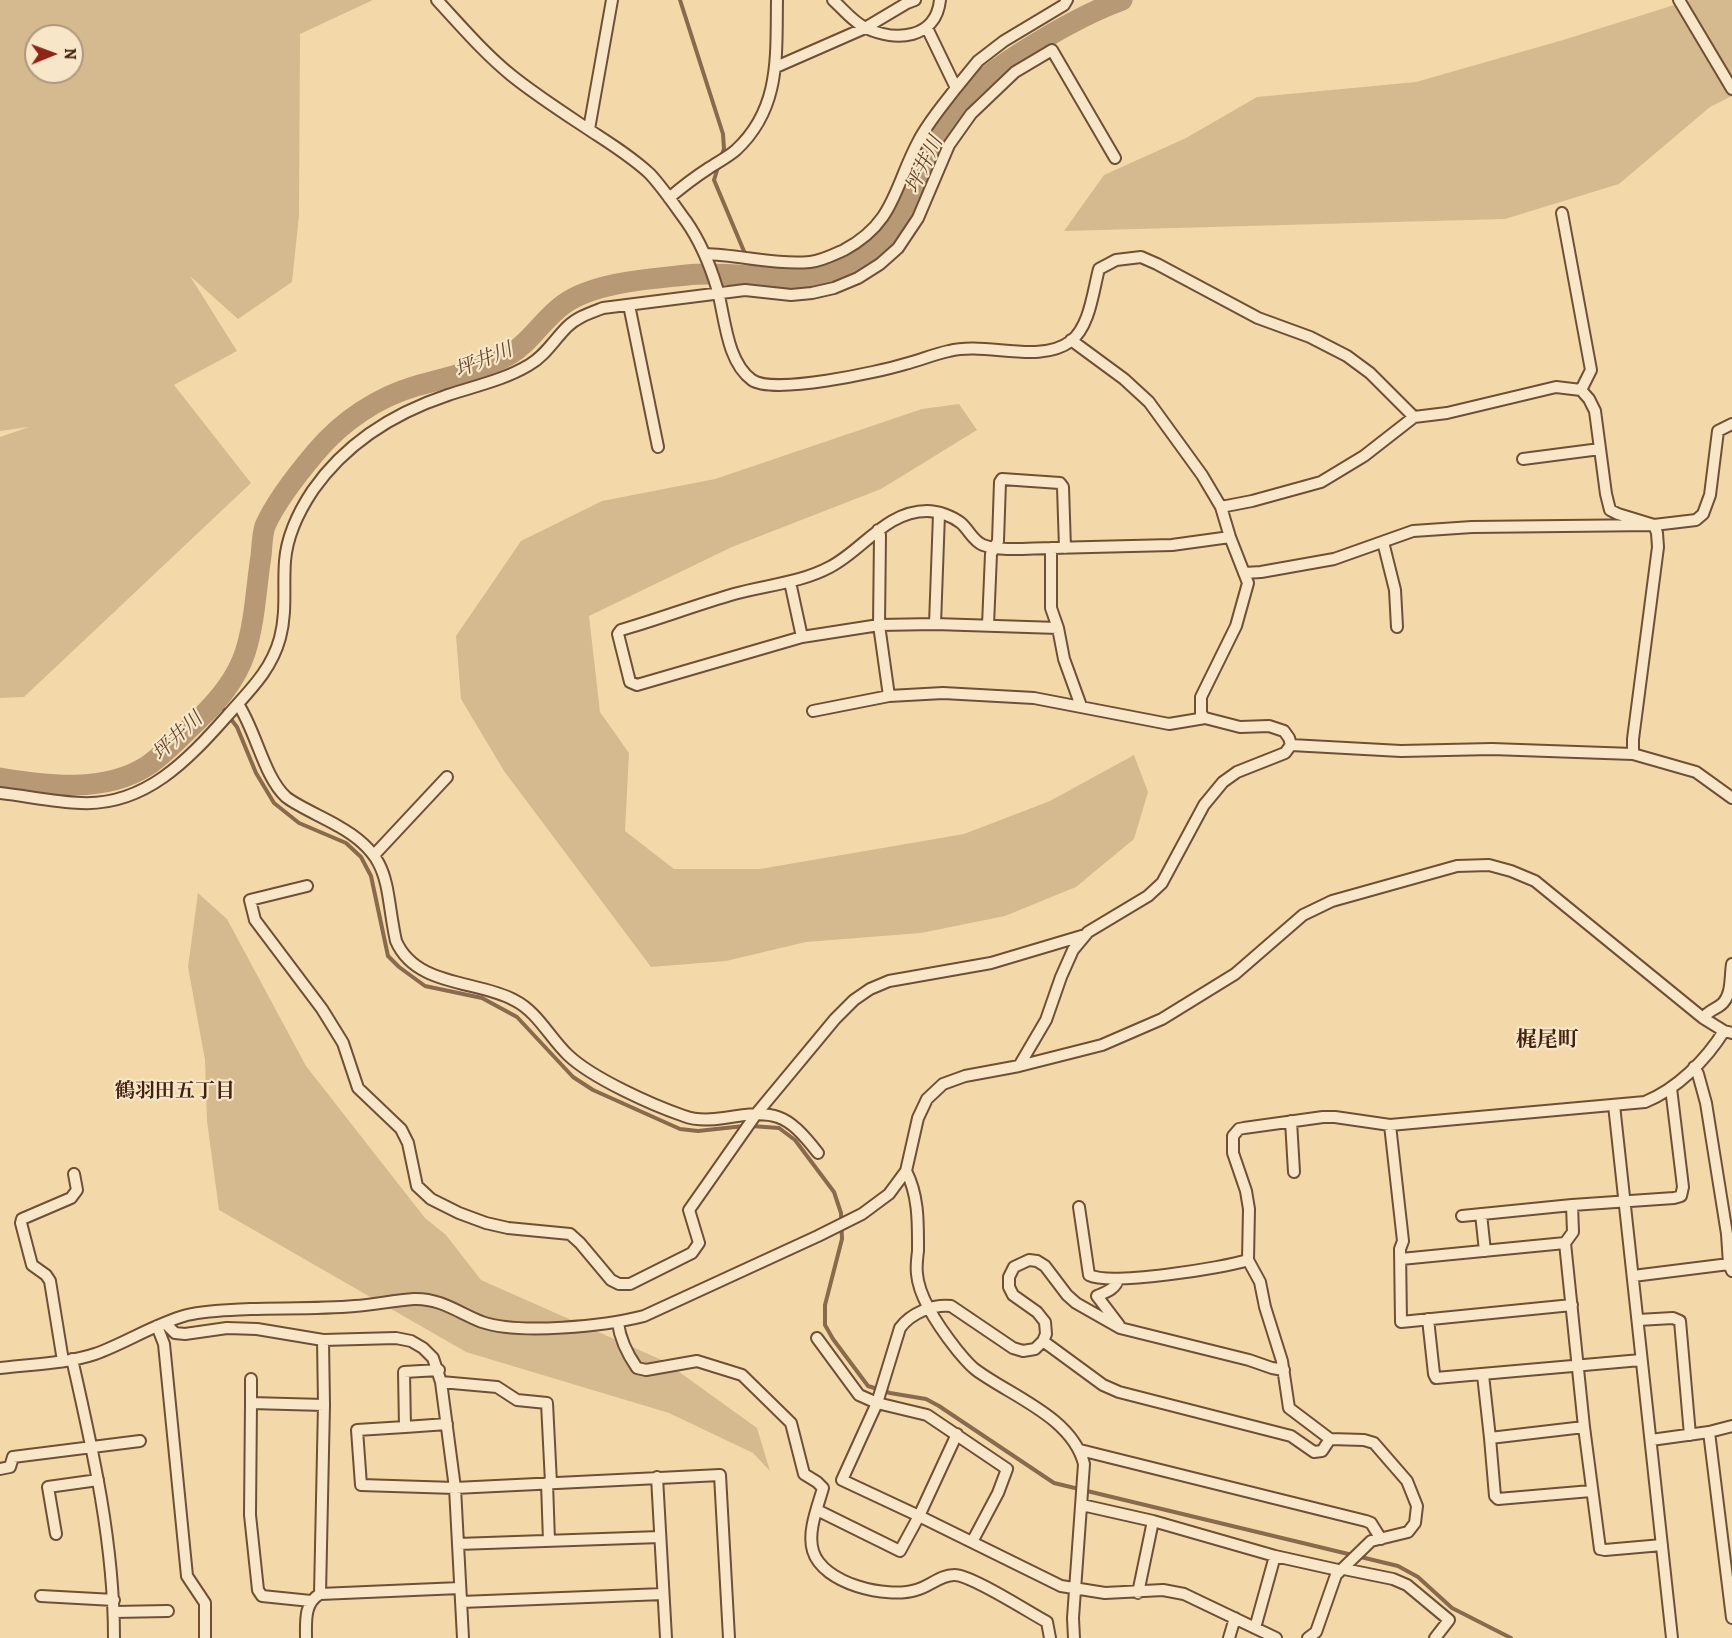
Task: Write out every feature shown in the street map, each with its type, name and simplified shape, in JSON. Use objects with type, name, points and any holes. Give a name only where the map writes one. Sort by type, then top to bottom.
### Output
[{"type":"street","points":[[437,0],[478,46],[512,75],[628,155],[651,175],[688,224],[706,257],[718,290],[730,344],[740,368],[753,381],[767,386],[793,385],[865,373],[966,347],[1034,352],[1061,346],[1080,331],[1099,269],[1116,260],[1141,257],[1186,278],[1258,318],[1310,337],[1347,356],[1370,373],[1414,417]]},
{"type":"street","points":[[589,129],[612,0]]},
{"type":"street","points":[[669,198],[689,181],[735,150],[757,126],[773,88],[776,67],[777,0]]},
{"type":"street","points":[[833,0],[865,28],[911,37],[927,28],[939,11],[940,0]]},
{"type":"street","points":[[776,67],[865,28],[915,0]]},
{"type":"street","points":[[706,257],[786,263],[813,262],[854,244],[870,232],[883,217],[894,198],[918,141],[978,61],[1004,41],[1064,5],[1067,0]]},
{"type":"street","points":[[1679,0],[1732,89]]},
{"type":"street","points":[[927,28],[956,88]]},
{"type":"street","points":[[0,793],[82,803],[108,801],[137,793],[158,783],[183,764],[260,680],[272,660],[280,640],[285,615],[285,561],[289,539],[299,515],[314,490],[337,460],[389,420],[446,396],[509,376],[532,364],[549,349],[568,326],[586,314],[603,308],[718,290],[745,290],[791,295],[812,293],[834,288],[858,278],[880,264],[898,248],[918,218],[949,145],[971,114],[1015,72],[1052,50],[1115,158]]},
{"type":"street","points":[[1562,213],[1591,370],[1581,390]]},
{"type":"street","points":[[629,305],[658,447]]},
{"type":"street","points":[[1071,340],[1124,378],[1149,402],[1203,475],[1221,507],[1248,583],[1236,626],[1201,697],[1201,714],[1205,718]]},
{"type":"street","points":[[1221,507],[1321,482],[1365,456],[1414,417],[1447,413],[1556,387],[1581,390],[1595,411],[1610,510],[1654,525]]},
{"type":"street","points":[[1244,573],[1334,559],[1413,531],[1654,525],[1696,520],[1703,514],[1710,495],[1718,430],[1732,424]]},
{"type":"street","points":[[1523,459],[1600,449]]},
{"type":"street","points":[[988,625],[991,554],[998,541],[1000,482],[1005,479],[1060,483],[1063,487],[1065,548]]},
{"type":"street","points":[[1058,628],[935,624],[879,625],[802,637],[637,685],[630,682],[618,634],[621,630],[734,594],[810,577],[833,566],[878,530],[902,516],[927,511],[949,516],[961,523],[980,544],[994,548],[1172,545],[1230,537]]},
{"type":"street","points":[[935,624],[939,514]]},
{"type":"street","points":[[1634,754],[1633,739],[1658,547],[1654,525]]},
{"type":"street","points":[[878,530],[880,535],[879,625],[889,696]]},
{"type":"street","points":[[1383,542],[1395,590],[1397,627]]},
{"type":"street","points":[[1051,548],[1051,608],[1058,628],[1064,659],[1081,706]]},
{"type":"street","points":[[790,582],[802,637]]},
{"type":"street","points":[[813,711],[889,696],[944,693],[982,694],[1034,698],[1169,724],[1205,718],[1239,727],[1269,726],[1279,728],[1287,734],[1291,745]]},
{"type":"street","points":[[236,707],[248,719],[268,772],[286,797],[346,830],[375,854],[387,886],[394,931],[400,950],[424,972],[435,977],[491,990],[514,1000],[535,1016],[566,1054],[605,1081],[685,1117],[698,1120],[774,1115],[800,1130],[818,1153]]},
{"type":"street","points":[[1291,745],[1401,751],[1492,749],[1634,754],[1696,772],[1732,798]]},
{"type":"street","points":[[307,885],[250,900],[255,920],[322,1009],[343,1043],[358,1088],[401,1129],[408,1143],[417,1186],[431,1199],[459,1214],[486,1223],[508,1228],[570,1234],[611,1280],[619,1284],[630,1284],[692,1253],[699,1243],[689,1210],[755,1116],[835,1019],[854,1000],[870,989],[889,981],[991,963],[1085,935],[1148,896],[1162,883],[1204,805],[1224,782],[1237,772],[1285,753],[1291,745]]},
{"type":"street","points":[[375,854],[447,777]]},
{"type":"street","points":[[0,1368],[67,1360],[109,1349],[161,1324],[188,1315],[217,1310],[356,1306],[415,1299],[436,1302],[483,1322],[503,1326],[545,1328],[618,1323],[644,1316],[674,1304],[862,1214],[889,1194],[906,1171],[918,1118],[927,1099],[943,1084],[965,1076],[1018,1066],[1102,1045],[1162,1019],[1235,974],[1303,915],[1332,901],[1457,866],[1489,865],[1535,881],[1703,1018],[1728,1032],[1671,1088],[1645,1102],[1390,1125],[1335,1117],[1239,1129],[1233,1136],[1233,1153],[1246,1191],[1249,1209],[1248,1260],[1260,1281],[1265,1307],[1284,1370],[1289,1407],[1330,1439],[1364,1440],[1374,1443],[1411,1487],[1417,1506],[1415,1523],[1408,1532],[1371,1541],[1336,1575],[1316,1632],[1308,1638]]},
{"type":"street","points":[[1018,1066],[1046,1020],[1060,977],[1073,950],[1085,935]]},
{"type":"street","points":[[1703,1018],[1723,1003],[1727,997],[1731,988],[1732,964]]},
{"type":"street","points":[[1633,1276],[1730,1268],[1730,1239],[1706,1103],[1694,1067]]},
{"type":"street","points":[[1462,1216],[1677,1198],[1682,1194],[1671,1088]]},
{"type":"street","points":[[1614,1105],[1672,1638]]},
{"type":"street","points":[[1291,1121],[1294,1172]]},
{"type":"street","points":[[1390,1125],[1403,1241],[1400,1249],[1401,1322],[1572,1305]]},
{"type":"street","points":[[906,1171],[914,1185],[917,1208],[917,1275],[928,1308],[956,1349],[974,1369],[1040,1411],[1071,1437],[1080,1450],[1084,1464],[1073,1618],[1074,1638]]},
{"type":"street","points":[[74,1174],[77,1190],[71,1198],[22,1219],[21,1223],[32,1265],[46,1275],[50,1281],[67,1360],[92,1447],[113,1578],[114,1638]]},
{"type":"street","points":[[1572,1205],[1573,1232],[1565,1243],[1591,1491],[1600,1549],[1662,1545]]},
{"type":"street","points":[[1079,1207],[1089,1275],[1096,1279],[1118,1280],[1208,1269],[1248,1260]]},
{"type":"street","points":[[1481,1214],[1485,1251]]},
{"type":"street","points":[[1401,1259],[1565,1243]]},
{"type":"street","points":[[1276,1638],[1184,1594],[1162,1590],[1105,1593],[1061,1586],[842,1480],[878,1400],[900,1328],[905,1321],[928,1308],[940,1305],[951,1306],[1013,1348],[1023,1351],[1035,1349],[1043,1341],[1046,1334],[1045,1322],[1037,1312],[1013,1295],[1009,1287],[1009,1277],[1014,1267],[1029,1260],[1037,1261],[1045,1266],[1076,1303],[1120,1328],[1284,1370]]},
{"type":"street","points":[[1118,1280],[1117,1285],[1097,1296],[1120,1328]]},
{"type":"street","points":[[1638,1320],[1672,1318],[1680,1321],[1690,1435]]},
{"type":"street","points":[[1428,1319],[1435,1378],[1482,1376],[1641,1360]]},
{"type":"street","points":[[618,1323],[630,1358],[637,1368],[645,1370],[697,1361],[742,1374],[791,1423],[804,1474],[823,1488],[812,1536],[813,1552],[824,1567],[840,1580],[880,1592],[900,1593],[917,1590],[955,1574],[986,1588],[1047,1622],[1050,1638]]},
{"type":"street","points":[[161,1324],[175,1333],[185,1334],[227,1328],[257,1329],[323,1340],[396,1338],[411,1341],[434,1358],[441,1382],[455,1488],[463,1638]]},
{"type":"street","points":[[161,1324],[187,1576],[205,1603],[205,1638]]},
{"type":"street","points":[[817,1338],[858,1395],[927,1415],[1007,1469],[998,1493],[972,1542]]},
{"type":"street","points":[[320,1594],[323,1340]]},
{"type":"street","points":[[1043,1341],[1103,1385],[1119,1392],[1291,1436],[1314,1452],[1322,1451],[1330,1439]]},
{"type":"street","points":[[405,1427],[404,1372],[439,1370]]},
{"type":"street","points":[[1482,1376],[1495,1496],[1498,1499],[1591,1491]]},
{"type":"street","points":[[251,1379],[250,1515],[258,1590],[262,1596],[311,1601]]},
{"type":"street","points":[[441,1382],[497,1387],[517,1400],[547,1403],[549,1540]]},
{"type":"street","points":[[250,1403],[324,1405]]},
{"type":"street","points":[[447,1424],[357,1430],[361,1485],[455,1488],[720,1475],[729,1638]]},
{"type":"street","points":[[1651,1440],[1709,1432],[1732,1426]]},
{"type":"street","points":[[1490,1438],[1584,1427]]},
{"type":"street","points":[[1709,1432],[1732,1618]]},
{"type":"street","points":[[817,1510],[900,1551],[920,1516],[957,1434]]},
{"type":"street","points":[[0,1469],[10,1467],[13,1457],[140,1441]]},
{"type":"street","points":[[1080,1450],[1366,1521],[1371,1523],[1381,1539]]},
{"type":"street","points":[[657,1477],[666,1638]]},
{"type":"street","points":[[56,1534],[48,1487],[98,1480]]},
{"type":"street","points":[[1082,1505],[1153,1521],[1275,1556],[1393,1579],[1416,1592],[1449,1620],[1435,1638]]},
{"type":"street","points":[[1138,1593],[1153,1521]]},
{"type":"street","points":[[458,1544],[660,1537]]},
{"type":"street","points":[[1255,1628],[1275,1556]]},
{"type":"street","points":[[306,1638],[307,1614],[311,1601],[320,1594],[460,1588]]},
{"type":"street","points":[[461,1602],[663,1594]]},
{"type":"street","points":[[41,1596],[114,1599]]},
{"type":"street","points":[[114,1612],[168,1611]]},
{"type":"street","points":[[1229,1638],[1235,1617]]},
{"type":"shaded area","points":[[0,0],[373,0],[300,34],[299,216],[292,282],[238,319],[190,276],[237,351],[174,385],[251,483],[24,697],[0,698],[0,437],[29,427],[0,431]]},
{"type":"shaded area","points":[[1690,0],[1732,0],[1732,96],[1710,107],[1619,184],[1505,219],[1064,231],[1104,175],[1186,138],[1257,97],[1416,82],[1563,40]]},
{"type":"shaded area","points":[[959,404],[977,430],[881,489],[732,547],[589,616],[600,712],[629,753],[625,831],[674,869],[760,869],[964,834],[1050,801],[1134,755],[1148,792],[1134,839],[1076,887],[1005,916],[921,933],[806,942],[726,961],[651,967],[504,771],[461,699],[456,636],[521,541],[602,501],[715,479],[922,409]]},
{"type":"shaded area","points":[[198,893],[227,919],[306,1066],[425,1218],[446,1235],[481,1280],[664,1361],[757,1428],[770,1471],[753,1453],[669,1413],[466,1352],[219,1210],[207,1121],[205,1060],[188,967]]},
{"type":"waterway","points":[[680,0],[723,134],[724,149],[721,157]]},
{"type":"waterway","name":"坪井川","points":[[0,778],[75,785],[94,784],[131,775],[154,761],[205,713],[231,681],[245,653],[253,617],[263,533],[269,517],[316,452],[349,420],[402,391],[476,369],[509,355],[524,344],[564,304],[607,286],[640,280],[707,274],[807,277],[845,268],[866,256],[892,230],[906,210],[933,143],[958,105],[971,91],[1010,60],[1058,30],[1122,0]]},
{"type":"waterway","points":[[719,164],[714,180],[754,275]]},
{"type":"waterway","points":[[217,701],[237,727],[256,773],[274,803],[299,823],[346,843],[361,857],[371,876],[388,956],[399,967],[425,986],[482,998],[517,1017],[573,1077],[593,1090],[680,1129],[698,1131],[744,1126]]},
{"type":"waterway","points":[[751,1126],[779,1128],[795,1140],[834,1192],[841,1213],[842,1239],[825,1305],[825,1325],[868,1386],[890,1393],[926,1399],[1054,1483],[1398,1566],[1418,1577],[1452,1608],[1511,1638]]},
{"type":"district","name":"梶尾町","points":[[1547,1041]]},
{"type":"district","name":"鶴羽田五丁目","points":[[175,1092]]}]
